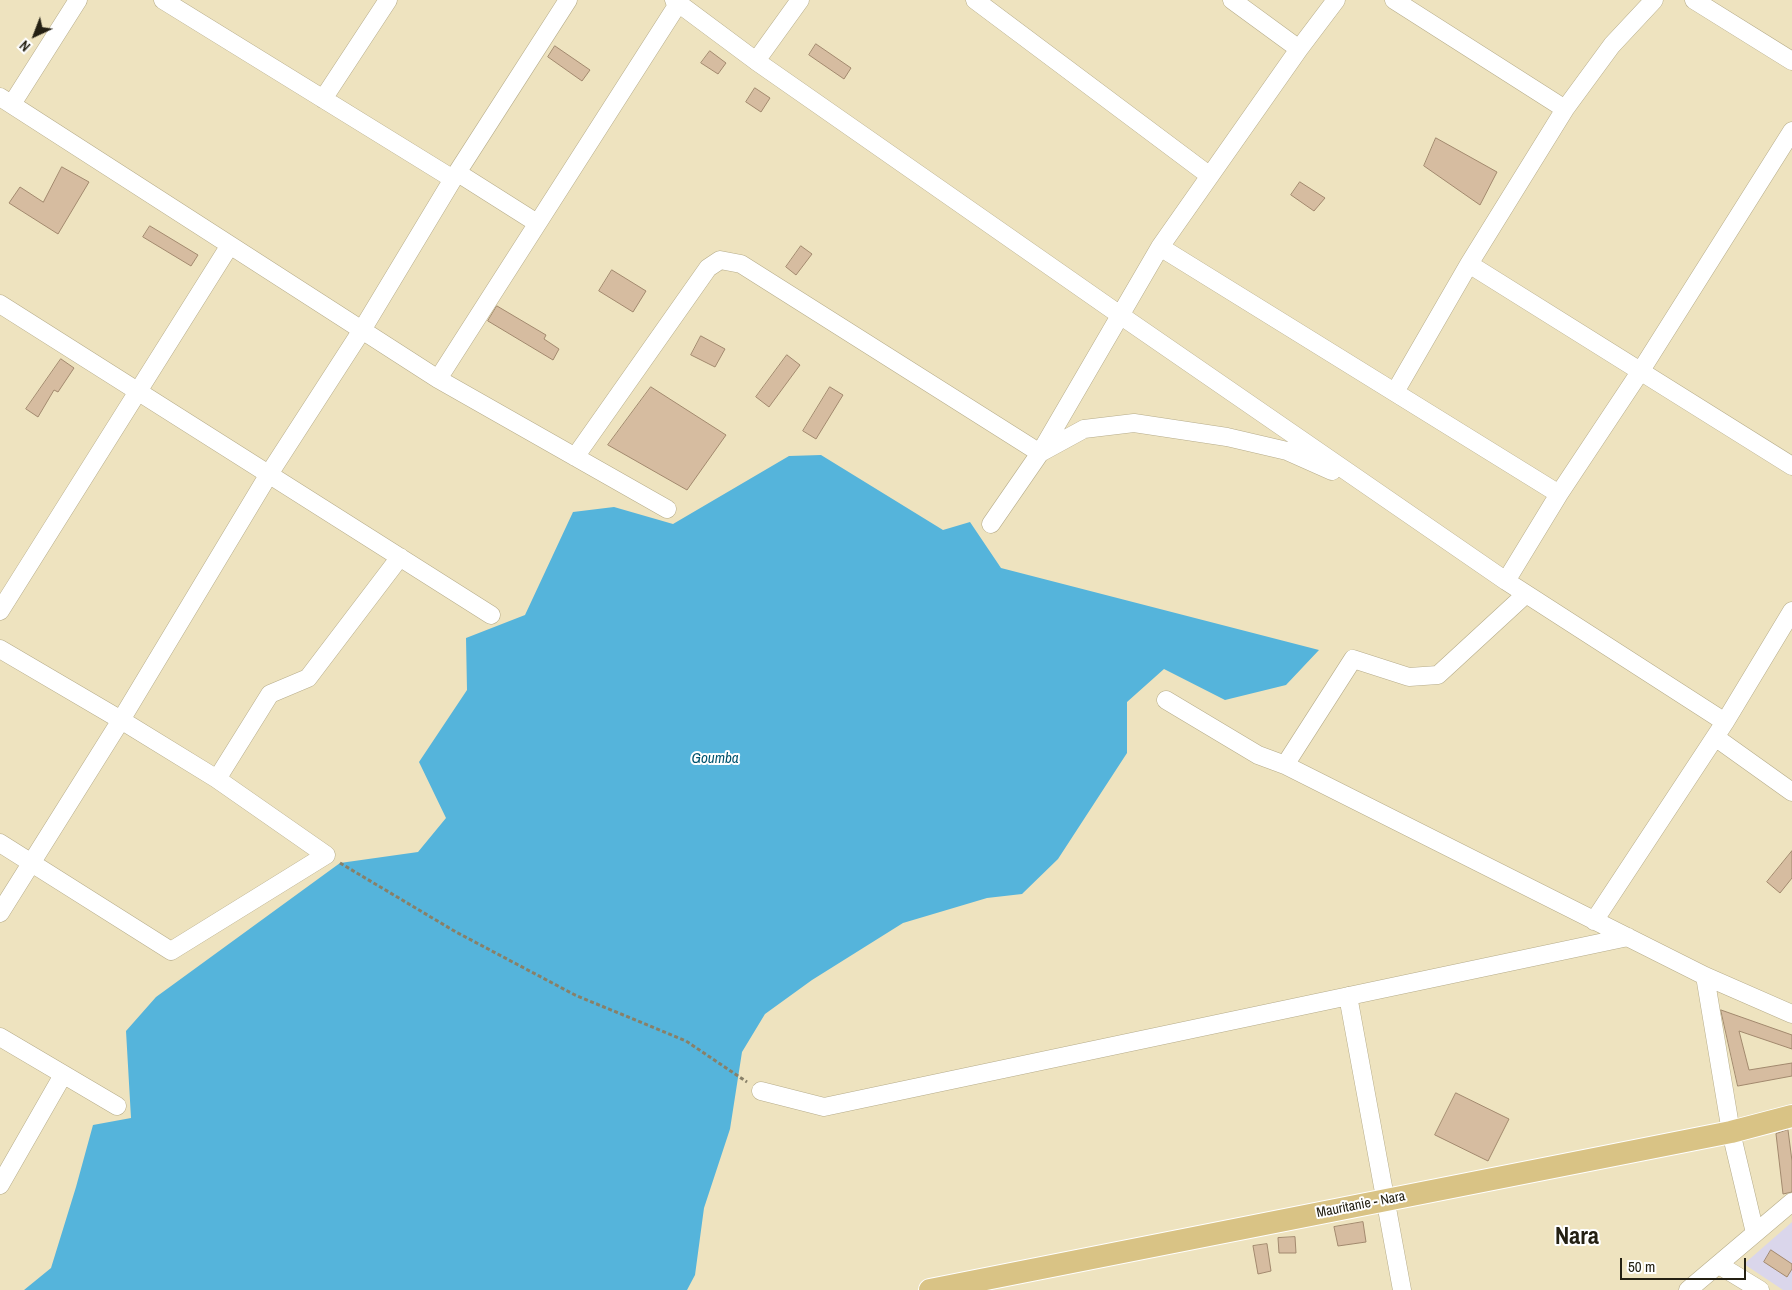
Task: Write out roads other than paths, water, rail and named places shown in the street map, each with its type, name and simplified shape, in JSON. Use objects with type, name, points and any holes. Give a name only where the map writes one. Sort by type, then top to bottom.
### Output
[{"type":"main road","name":"Mauritanie - Nara","points":[[930,1290],[1730,1132],[1792,1116]]},
{"type":"street","points":[[78,0],[6,100],[438,379],[667,509]]},
{"type":"street","points":[[163,0],[323,99],[537,223]]},
{"type":"street","points":[[323,99],[388,0]]},
{"type":"street","points":[[0,913],[121,720],[269,474],[362,330],[455,176],[568,0]]},
{"type":"street","points":[[756,61],[800,0]]},
{"type":"street","points":[[975,0],[1210,176]]},
{"type":"street","points":[[1232,0],[1300,49]]},
{"type":"street","points":[[991,524],[1040,453],[1160,247],[1336,0]]},
{"type":"street","points":[[1394,0],[1565,108]]},
{"type":"street","points":[[1395,392],[1469,264],[1565,108],[1612,45],[1654,0]]},
{"type":"street","points":[[1694,0],[1792,61]]},
{"type":"street","points":[[438,379],[676,2],[756,61],[1120,315],[1506,581],[1725,722]]},
{"type":"street","points":[[1506,581],[1559,494],[1640,372],[1792,131]]},
{"type":"street","points":[[0,611],[230,245]]},
{"type":"street","points":[[1160,247],[1559,494]]},
{"type":"street","points":[[574,457],[708,268],[720,260],[741,264],[1040,453]]},
{"type":"street","points":[[1469,264],[1792,466]]},
{"type":"street","points":[[0,304],[491,614]]},
{"type":"street","points":[[1040,453],[1084,429],[1134,423],[1227,437],[1287,451],[1377,492]]},
{"type":"street","points":[[217,779],[270,694],[308,678],[400,557]]},
{"type":"street","points":[[1285,765],[1353,659],[1409,677],[1438,675],[1526,594]]},
{"type":"street","points":[[1594,920],[1725,722],[1792,611]]},
{"type":"street","points":[[0,649],[217,779],[326,855],[172,951],[0,844]]},
{"type":"street","points":[[1166,700],[1258,754],[1285,765],[1705,976],[1792,1014]]},
{"type":"street","points":[[1715,737],[1792,792]]},
{"type":"street","points":[[761,1091],[824,1107],[1628,937]]},
{"type":"street","points":[[1705,976],[1730,1132],[1755,1233]]},
{"type":"street","points":[[1348,996],[1402,1290]]},
{"type":"street","points":[[0,1037],[117,1106]]},
{"type":"street","points":[[0,1185],[63,1075]]},
{"type":"street","points":[[1688,1290],[1792,1202]]},
{"type":"street","points":[[1719,1265],[1760,1290]]},
{"type":"water","name":"Goumba","points":[[821,455],[943,530],[970,522],[1001,568],[1319,650],[1286,685],[1225,700],[1164,669],[1127,702],[1127,753],[1058,859],[1022,894],[987,898],[903,923],[812,980],[765,1014],[742,1052],[730,1129],[704,1208],[695,1275],[687,1290],[24,1290],[51,1268],[93,1125],[131,1118],[126,1031],[156,997],[340,863],[418,852],[446,818],[419,762],[467,690],[466,638],[525,615],[573,512],[614,507],[673,524],[789,456]]},
{"type":"district","name":"Nara","points":[[1577,1238]]}]
